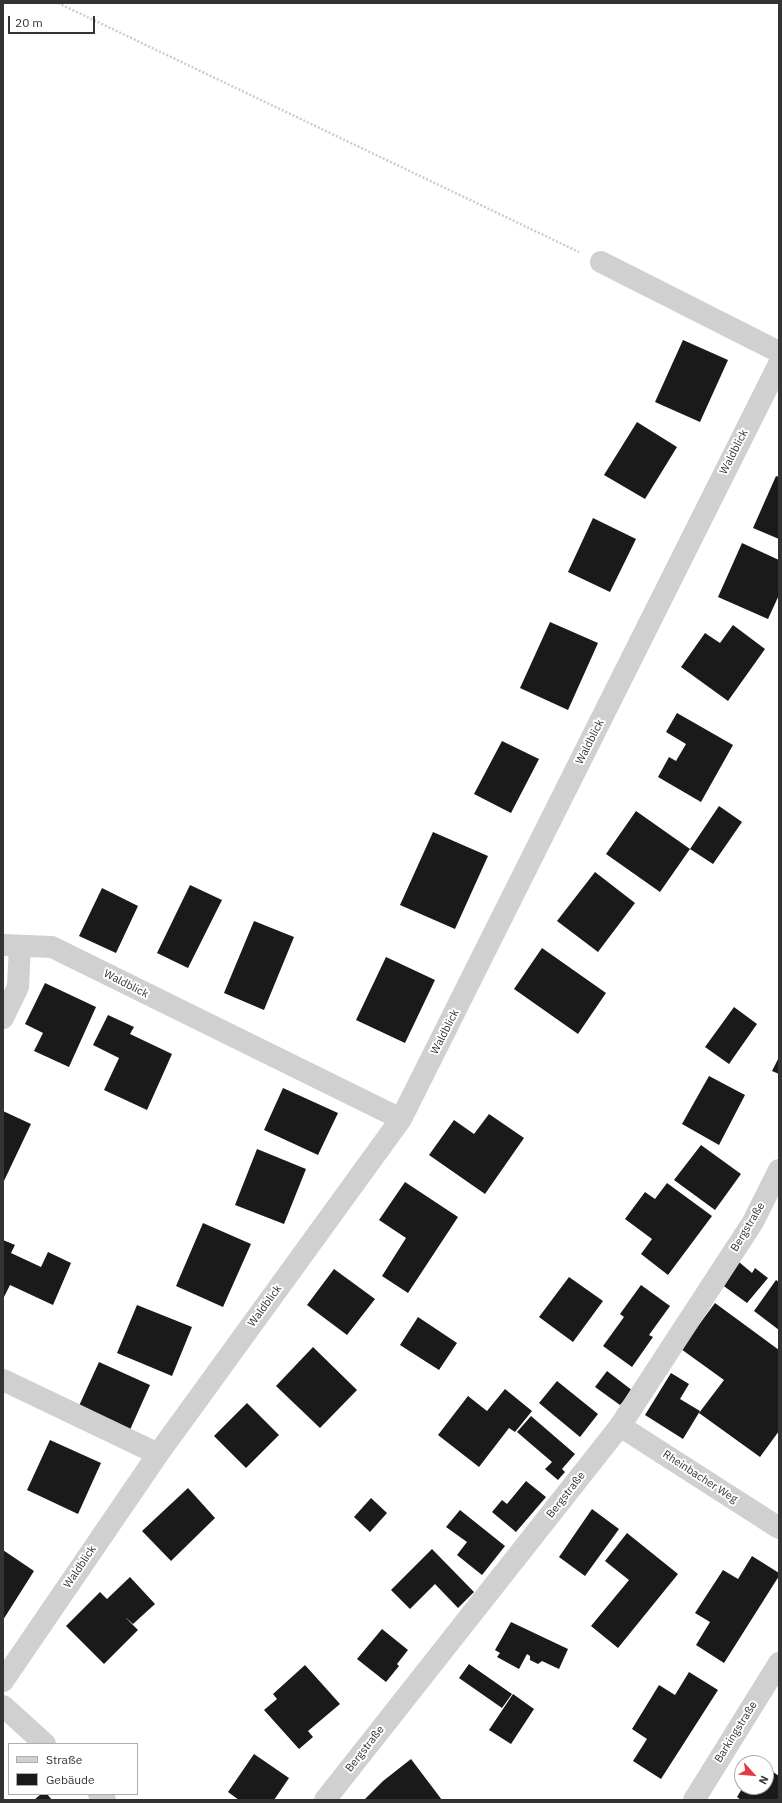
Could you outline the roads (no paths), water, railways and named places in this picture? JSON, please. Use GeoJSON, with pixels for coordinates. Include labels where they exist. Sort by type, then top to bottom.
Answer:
{"type":"FeatureCollection","features":[{"type":"Feature","properties":{"kind":"street"},"geometry":{"type":"LineString","coordinates":[[601,262],[779,352]]}},
{"type":"Feature","properties":{"kind":"street","name":"Waldblick"},"geometry":{"type":"LineString","coordinates":[[3,1681],[158,1454],[401,1119],[779,364]]}},
{"type":"Feature","properties":{"kind":"street","name":"Waldblick"},"geometry":{"type":"LineString","coordinates":[[3,1018],[18,987],[12,945],[52,947],[401,1119]]}},
{"type":"Feature","properties":{"kind":"street","name":"Bergstraße"},"geometry":{"type":"LineString","coordinates":[[325,1800],[620,1426],[753,1222],[779,1170]]}},
{"type":"Feature","properties":{"kind":"street"},"geometry":{"type":"LineString","coordinates":[[3,1380],[158,1454]]}},
{"type":"Feature","properties":{"kind":"street","name":"Rheinbacher Weg"},"geometry":{"type":"LineString","coordinates":[[620,1426],[779,1528]]}},
{"type":"Feature","properties":{"kind":"street","name":"Barkingstraße"},"geometry":{"type":"LineString","coordinates":[[694,1800],[779,1663]]}},
{"type":"Feature","properties":{"kind":"street"},"geometry":{"type":"LineString","coordinates":[[3,1706],[44,1743]]}}]}
